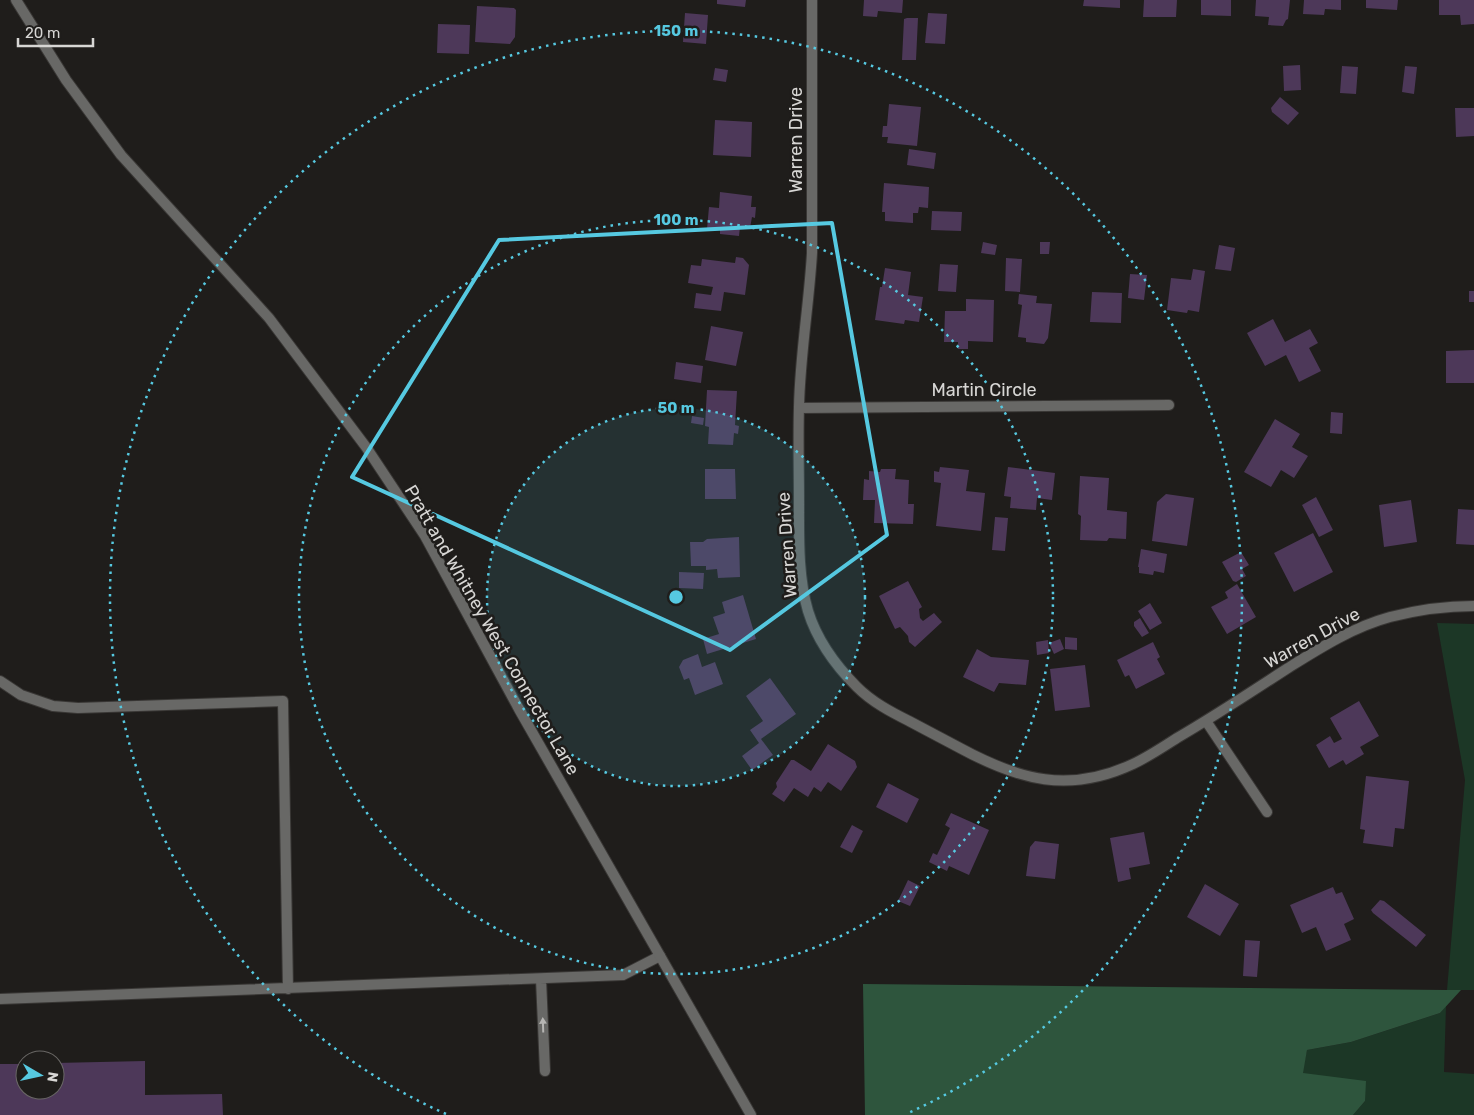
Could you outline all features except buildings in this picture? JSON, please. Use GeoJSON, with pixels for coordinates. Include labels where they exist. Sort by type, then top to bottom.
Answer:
{"type":"FeatureCollection","features":[{"type":"Feature","properties":{"kind":"street","name":"Pratt and Whitney West Connector Lane"},"geometry":{"type":"LineString","coordinates":[[16,0],[66,80],[120,155],[269,318],[366,447],[425,536],[520,711],[751,1115]]}},
{"type":"Feature","properties":{"kind":"street","name":"Warren Drive"},"geometry":{"type":"LineString","coordinates":[[812,0],[812,253],[799,408],[802,578],[808,612],[822,642],[839,668],[860,690],[882,707],[976,757],[1008,771],[1041,780],[1071,782],[1100,776],[1134,764],[1206,721],[1314,652],[1350,632],[1388,618],[1425,610],[1474,606]]}},
{"type":"Feature","properties":{"kind":"street","name":"Martin Circle"},"geometry":{"type":"LineString","coordinates":[[799,408],[1169,406]]}},
{"type":"Feature","properties":{"kind":"street"},"geometry":{"type":"LineString","coordinates":[[0,681],[21,695],[53,706],[78,708],[283,701],[288,988]]}},
{"type":"Feature","properties":{"kind":"street"},"geometry":{"type":"LineString","coordinates":[[1206,721],[1267,812]]}},
{"type":"Feature","properties":{"kind":"street"},"geometry":{"type":"LineString","coordinates":[[0,1000],[623,976],[660,956]]}},
{"type":"Feature","properties":{"kind":"street"},"geometry":{"type":"LineString","coordinates":[[541,979],[545,1071]]}},
{"type":"Feature","properties":{"kind":"highlighted area"},"geometry":{"type":"Polygon","coordinates":[[[832,223],[887,535],[730,650],[352,477],[499,240],[832,223]]]}},
{"type":"Feature","properties":{"kind":"green space"},"geometry":{"type":"Polygon","coordinates":[[[1437,623],[1474,624],[1474,990],[1447,990],[1465,780],[1437,623]]]}},
{"type":"Feature","properties":{"kind":"green space"},"geometry":{"type":"Polygon","coordinates":[[[863,984],[1461,990],[1440,1013],[1351,1042],[1307,1050],[1303,1073],[1366,1081],[1365,1101],[1353,1115],[865,1115],[863,984]]]}},
{"type":"Feature","properties":{"kind":"green space"},"geometry":{"type":"Polygon","coordinates":[[[1446,1006],[1444,1072],[1474,1074],[1474,1115],[1353,1115],[1365,1101],[1302,1073],[1307,1050],[1351,1042],[1440,1013],[1446,1006]]]}}]}
